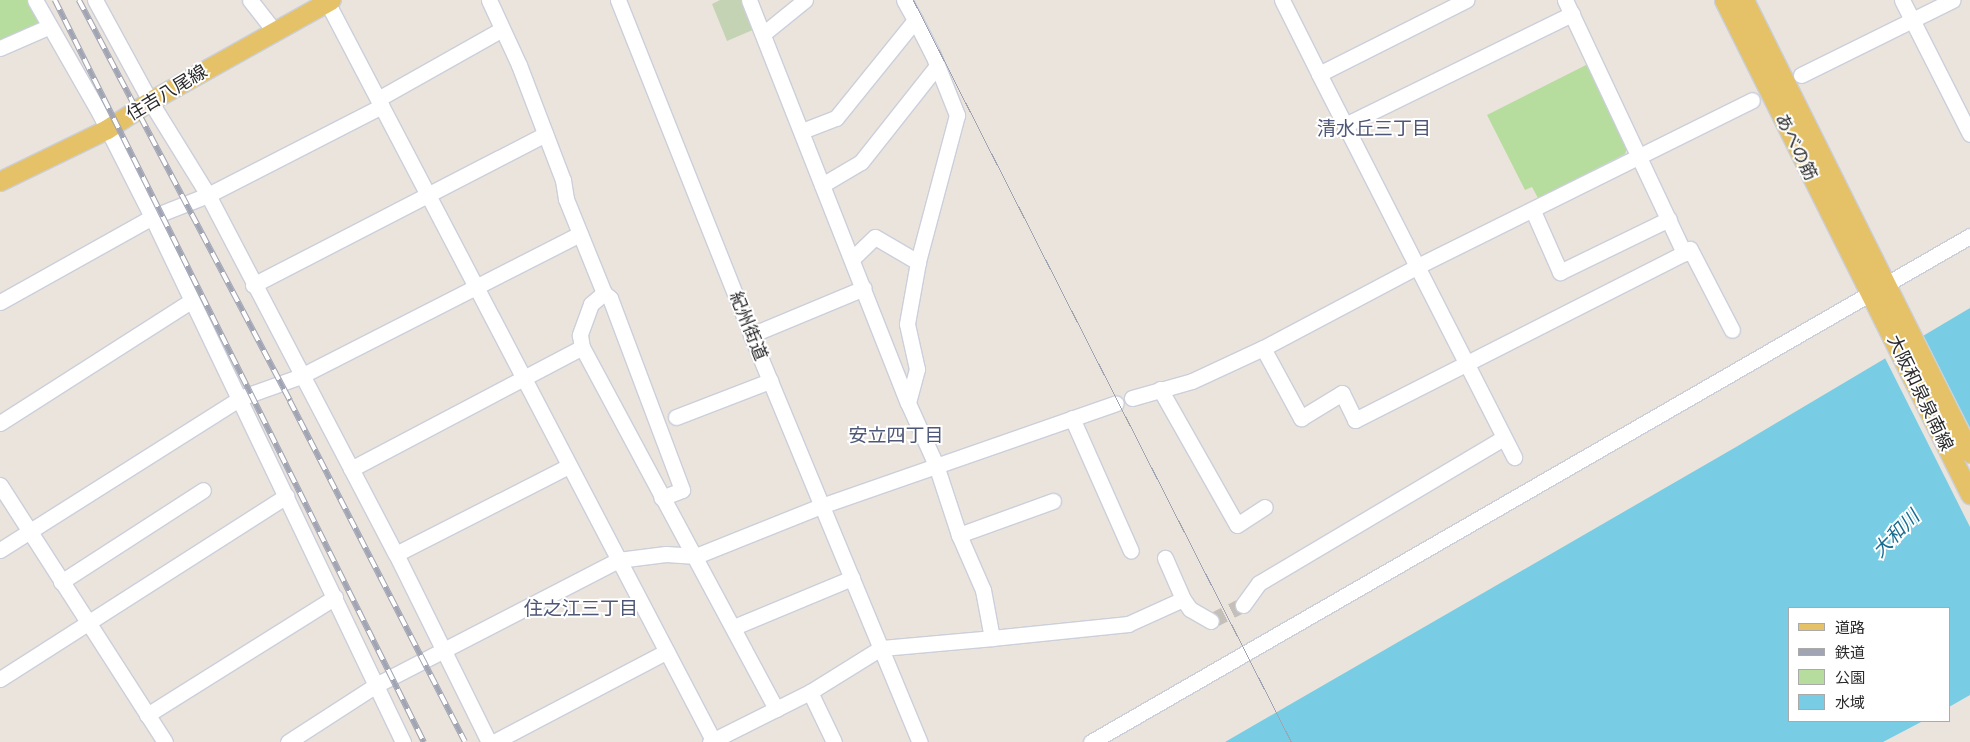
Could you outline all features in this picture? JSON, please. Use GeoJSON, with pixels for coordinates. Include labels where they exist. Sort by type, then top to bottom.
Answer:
{"type":"FeatureCollection","features":[{"type":"Feature","properties":{"kind":"main road","name":"あべの筋"},"geometry":{"type":"LineString","coordinates":[[1724,0],[1870,293]]}},
{"type":"Feature","properties":{"kind":"main road","name":"あべの筋"},"geometry":{"type":"LineString","coordinates":[[1744,0],[1887,284]]}},
{"type":"Feature","properties":{"kind":"main road","name":"住吉八尾線"},"geometry":{"type":"LineString","coordinates":[[0,181],[107,129],[150,101],[328,1]]}},
{"type":"Feature","properties":{"kind":"main road","name":"大阪和泉泉南線"},"geometry":{"type":"LineString","coordinates":[[1887,284],[1970,453]]}},
{"type":"Feature","properties":{"kind":"main road","name":"大阪和泉泉南線"},"geometry":{"type":"LineString","coordinates":[[1870,293],[1970,494]]}},
{"type":"Feature","properties":{"kind":"street"},"geometry":{"type":"LineString","coordinates":[[34,0],[107,129],[152,217],[403,742]]}},
{"type":"Feature","properties":{"kind":"street"},"geometry":{"type":"LineString","coordinates":[[95,0],[150,101],[208,195],[253,285],[396,554],[489,742]]}},
{"type":"Feature","properties":{"kind":"street"},"geometry":{"type":"LineString","coordinates":[[250,0],[274,31]]}},
{"type":"Feature","properties":{"kind":"street"},"geometry":{"type":"LineString","coordinates":[[489,0],[545,134],[580,234],[604,292],[610,298],[682,490],[661,498]]}},
{"type":"Feature","properties":{"kind":"street","name":"紀州街道"},"geometry":{"type":"LineString","coordinates":[[618,0],[751,335],[920,742]]}},
{"type":"Feature","properties":{"kind":"street"},"geometry":{"type":"LineString","coordinates":[[749,0],[853,258],[908,403],[936,465],[959,535],[983,590],[992,638]]}},
{"type":"Feature","properties":{"kind":"street"},"geometry":{"type":"LineString","coordinates":[[763,34],[805,0]]}},
{"type":"Feature","properties":{"kind":"street"},"geometry":{"type":"LineString","coordinates":[[904,0],[915,20],[957,115],[918,262],[907,324],[918,369],[908,403]]}},
{"type":"Feature","properties":{"kind":"street"},"geometry":{"type":"LineString","coordinates":[[1282,0],[1514,457]]}},
{"type":"Feature","properties":{"kind":"street"},"geometry":{"type":"LineString","coordinates":[[1319,74],[1466,0]]}},
{"type":"Feature","properties":{"kind":"street"},"geometry":{"type":"LineString","coordinates":[[1902,0],[1970,134]]}},
{"type":"Feature","properties":{"kind":"street"},"geometry":{"type":"LineString","coordinates":[[1802,75],[1953,0]]}},
{"type":"Feature","properties":{"kind":"street"},"geometry":{"type":"LineString","coordinates":[[328,1],[475,287],[667,651],[712,741],[883,654],[992,638],[1128,624],[1183,599]]}},
{"type":"Feature","properties":{"kind":"street"},"geometry":{"type":"LineString","coordinates":[[1345,125],[1569,7],[1641,156],[1684,253]]}},
{"type":"Feature","properties":{"kind":"street"},"geometry":{"type":"LineString","coordinates":[[802,131],[836,118],[915,20]]}},
{"type":"Feature","properties":{"kind":"street"},"geometry":{"type":"LineString","coordinates":[[0,48],[48,27]]}},
{"type":"Feature","properties":{"kind":"street"},"geometry":{"type":"LineString","coordinates":[[0,302],[152,217],[208,195],[380,102],[502,29]]}},
{"type":"Feature","properties":{"kind":"street"},"geometry":{"type":"LineString","coordinates":[[822,184],[860,162],[936,67]]}},
{"type":"Feature","properties":{"kind":"street"},"geometry":{"type":"LineString","coordinates":[[1132,398],[1192,381],[1263,348],[1416,267],[1533,211],[1752,100]]}},
{"type":"Feature","properties":{"kind":"street"},"geometry":{"type":"LineString","coordinates":[[253,285],[545,134]]}},
{"type":"Feature","properties":{"kind":"street"},"geometry":{"type":"LineString","coordinates":[[1533,211],[1560,272],[1669,219]]}},
{"type":"Feature","properties":{"kind":"street"},"geometry":{"type":"LineString","coordinates":[[0,550],[240,398],[301,376],[580,234]]}},
{"type":"Feature","properties":{"kind":"street"},"geometry":{"type":"LineString","coordinates":[[1091,742],[1970,236]]}},
{"type":"Feature","properties":{"kind":"street"},"geometry":{"type":"LineString","coordinates":[[853,258],[875,237],[918,262]]}},
{"type":"Feature","properties":{"kind":"street"},"geometry":{"type":"LineString","coordinates":[[1263,348],[1301,418],[1342,393],[1355,420],[1690,249],[1732,330]]}},
{"type":"Feature","properties":{"kind":"street"},"geometry":{"type":"LineString","coordinates":[[751,335],[864,288]]}},
{"type":"Feature","properties":{"kind":"street"},"geometry":{"type":"LineString","coordinates":[[604,292],[591,304],[580,335],[582,347],[661,498],[696,556],[776,709]]}},
{"type":"Feature","properties":{"kind":"street"},"geometry":{"type":"LineString","coordinates":[[0,423],[191,301]]}},
{"type":"Feature","properties":{"kind":"street"},"geometry":{"type":"LineString","coordinates":[[351,469],[582,347]]}},
{"type":"Feature","properties":{"kind":"street"},"geometry":{"type":"LineString","coordinates":[[676,417],[770,381]]}},
{"type":"Feature","properties":{"kind":"street"},"geometry":{"type":"LineString","coordinates":[[1160,389],[1237,525],[1265,507]]}},
{"type":"Feature","properties":{"kind":"street"},"geometry":{"type":"LineString","coordinates":[[288,742],[376,685],[618,560],[666,554],[696,556],[821,506],[1116,404]]}},
{"type":"Feature","properties":{"kind":"street"},"geometry":{"type":"LineString","coordinates":[[1072,418],[1131,551]]}},
{"type":"Feature","properties":{"kind":"street"},"geometry":{"type":"LineString","coordinates":[[1242,605],[1259,583],[1503,438]]}},
{"type":"Feature","properties":{"kind":"street"},"geometry":{"type":"LineString","coordinates":[[396,554],[569,466]]}},
{"type":"Feature","properties":{"kind":"street"},"geometry":{"type":"LineString","coordinates":[[0,485],[165,742]]}},
{"type":"Feature","properties":{"kind":"street"},"geometry":{"type":"LineString","coordinates":[[61,582],[203,490]]}},
{"type":"Feature","properties":{"kind":"street"},"geometry":{"type":"LineString","coordinates":[[0,679],[286,496]]}},
{"type":"Feature","properties":{"kind":"street"},"geometry":{"type":"LineString","coordinates":[[959,535],[1053,501]]}},
{"type":"Feature","properties":{"kind":"street"},"geometry":{"type":"LineString","coordinates":[[1165,558],[1183,599],[1190,609],[1211,622]]}},
{"type":"Feature","properties":{"kind":"street"},"geometry":{"type":"LineString","coordinates":[[734,628],[852,578]]}},
{"type":"Feature","properties":{"kind":"street"},"geometry":{"type":"LineString","coordinates":[[147,715],[335,597]]}},
{"type":"Feature","properties":{"kind":"street"},"geometry":{"type":"LineString","coordinates":[[494,742],[667,651]]}},
{"type":"Feature","properties":{"kind":"street"},"geometry":{"type":"LineString","coordinates":[[810,692],[834,742]]}},
{"type":"Feature","properties":{"kind":"green space"},"geometry":{"type":"Polygon","coordinates":[[[0,0],[29,0],[42,26],[0,42],[0,0]]]}},
{"type":"Feature","properties":{"kind":"green space"},"geometry":{"type":"Polygon","coordinates":[[[720,0],[744,0],[755,29],[727,41],[712,4],[720,0]]]}},
{"type":"Feature","properties":{"kind":"green space"},"geometry":{"type":"Polygon","coordinates":[[[1590,63],[1630,141],[1625,154],[1538,198],[1532,187],[1525,190],[1487,115],[1590,63]]]}},
{"type":"Feature","properties":{"kind":"water","name":"大和川"},"geometry":{"type":"Polygon","coordinates":[[[1970,308],[1970,695],[1950,706],[1950,607],[1788,607],[1788,722],[1921,722],[1883,742],[1225,742],[1736,447],[1970,308]]]}},
{"type":"Feature","properties":{"kind":"pier"},"geometry":{"type":"Polygon","coordinates":[[[1922,333],[1970,428],[1970,527],[1884,356],[1922,333]]]}},
{"type":"Feature","properties":{"kind":"tunnel"},"geometry":{"type":"LineString","coordinates":[[1211,621],[1243,605]]}},
{"type":"Feature","properties":{"kind":"tram line"},"geometry":{"type":"LineString","coordinates":[[913,0],[1291,742]]}},
{"type":"Feature","properties":{"kind":"railway"},"geometry":{"type":"LineString","coordinates":[[55,0],[424,742]]}},
{"type":"Feature","properties":{"kind":"railway"},"geometry":{"type":"LineString","coordinates":[[79,0],[290,401],[465,742]]}},
{"type":"Feature","properties":{"kind":"district","name":"清水丘三丁目"},"geometry":{"type":"Point","coordinates":[1374,129]}},
{"type":"Feature","properties":{"kind":"district","name":"安立四丁目"},"geometry":{"type":"Point","coordinates":[896,436]}},
{"type":"Feature","properties":{"kind":"district","name":"住之江三丁目"},"geometry":{"type":"Point","coordinates":[581,609]}}]}
